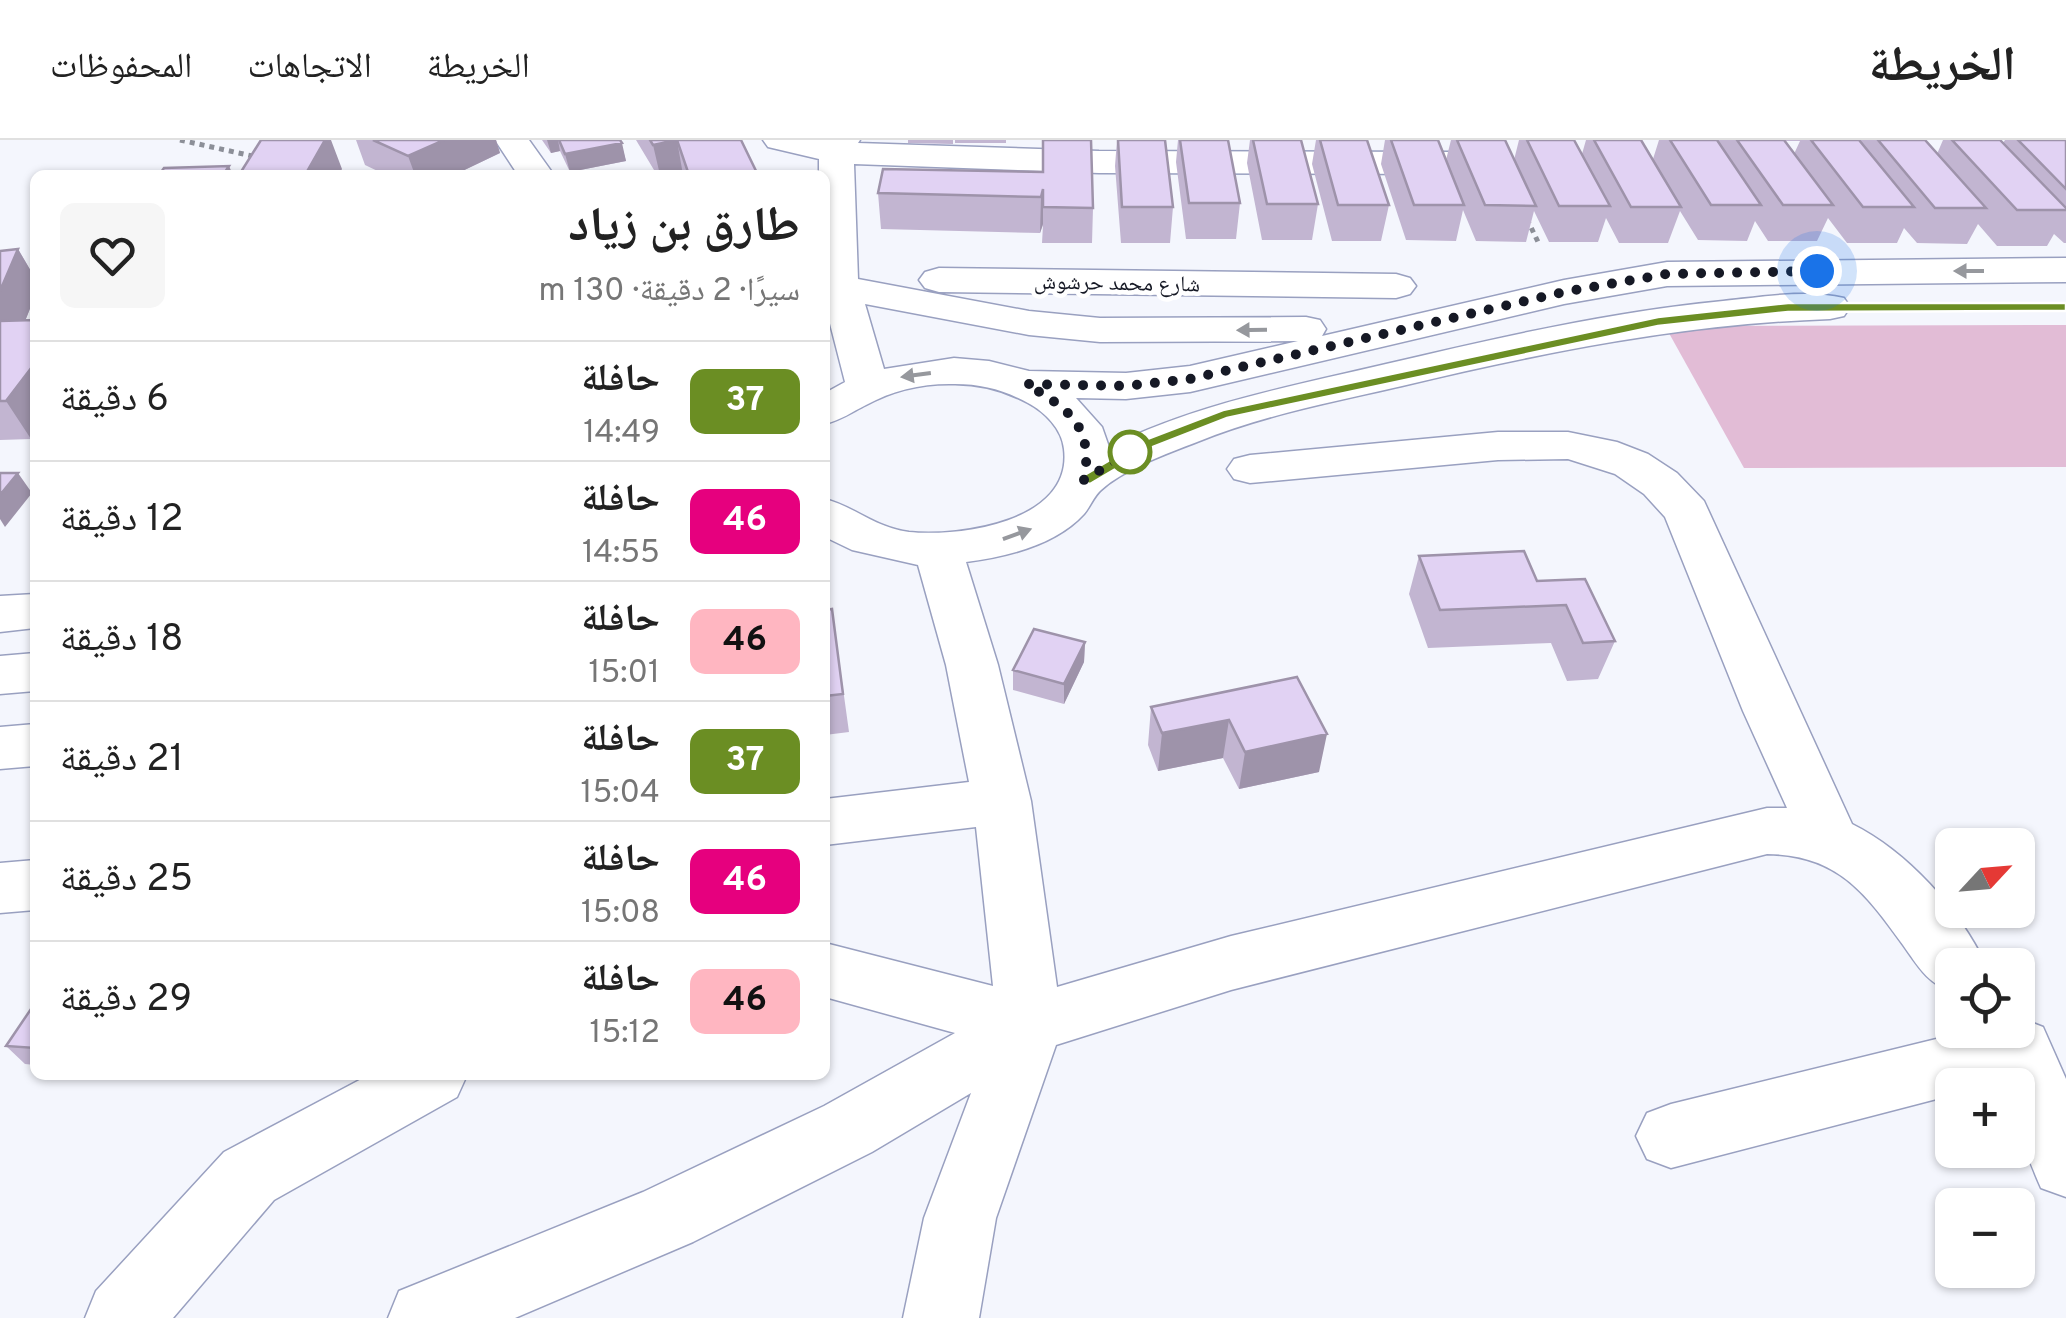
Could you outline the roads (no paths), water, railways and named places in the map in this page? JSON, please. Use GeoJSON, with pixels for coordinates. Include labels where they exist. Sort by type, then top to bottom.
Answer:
{"type":"FeatureCollection","features":[{"type":"Feature","properties":{"kind":"street"},"geometry":{"type":"LineString","coordinates":[[512,140],[533,170]]}},
{"type":"Feature","properties":{"kind":"street"},"geometry":{"type":"LineString","coordinates":[[780,140],[1099,162],[1501,163]]}},
{"type":"Feature","properties":{"kind":"street"},"geometry":{"type":"LineString","coordinates":[[839,146],[839,282],[867,386]]}},
{"type":"Feature","properties":{"kind":"street"},"geometry":{"type":"LineString","coordinates":[[830,409],[867,386],[905,375],[947,371],[988,374],[1026,384],[1126,386],[1190,379],[1564,292],[1667,274],[2066,270]]}},
{"type":"Feature","properties":{"kind":"street"},"geometry":{"type":"LineString","coordinates":[[839,282],[1029,323],[1100,330],[1419,327]]}},
{"type":"Feature","properties":{"kind":"street","name":"شارع محمد حرشوش"},"geometry":{"type":"LineString","coordinates":[[839,282],[1396,286]]}},
{"type":"Feature","properties":{"kind":"street"},"geometry":{"type":"LineString","coordinates":[[1084,480],[1141,447],[1223,414],[1658,322],[1796,308],[2066,307]]}},
{"type":"Feature","properties":{"kind":"street"},"geometry":{"type":"LineString","coordinates":[[837,531],[898,546],[938,550],[987,545],[1031,530],[1065,508],[1084,480],[1089,452],[1079,425],[1057,402],[1026,384]]}},
{"type":"Feature","properties":{"kind":"street"},"geometry":{"type":"LineString","coordinates":[[1250,469],[1535,443],[1599,450],[1637,465],[1669,487],[1688,512],[1770,711],[1830,836]]}},
{"type":"Feature","properties":{"kind":"street"},"geometry":{"type":"LineString","coordinates":[[938,550],[972,665],[1002,801],[1030,1024],[960,1218],[942,1318]]}},
{"type":"Feature","properties":{"kind":"street"},"geometry":{"type":"LineString","coordinates":[[0,614],[30,611]]}},
{"type":"Feature","properties":{"kind":"street"},"geometry":{"type":"LineString","coordinates":[[0,675],[30,672]]}},
{"type":"Feature","properties":{"kind":"street"},"geometry":{"type":"LineString","coordinates":[[0,748],[30,746]]}},
{"type":"Feature","properties":{"kind":"street"},"geometry":{"type":"LineString","coordinates":[[830,821],[1002,801]]}},
{"type":"Feature","properties":{"kind":"street"},"geometry":{"type":"LineString","coordinates":[[426,1318],[668,1217],[848,1129],[1030,1024],[1231,964],[1767,832],[1796,828],[1830,836],[1860,855],[1889,882],[1941,948]]}},
{"type":"Feature","properties":{"kind":"street"},"geometry":{"type":"LineString","coordinates":[[0,888],[30,885]]}},
{"type":"Feature","properties":{"kind":"street"},"geometry":{"type":"LineString","coordinates":[[830,971],[1030,1024]]}},
{"type":"Feature","properties":{"kind":"street"},"geometry":{"type":"LineString","coordinates":[[1671,1136],[2007,1048]]}},
{"type":"Feature","properties":{"kind":"street"},"geometry":{"type":"LineString","coordinates":[[2032,1048],[2066,1164]]}},
{"type":"Feature","properties":{"kind":"street"},"geometry":{"type":"LineString","coordinates":[[124,1318],[249,1176],[424,1080]]}}]}
